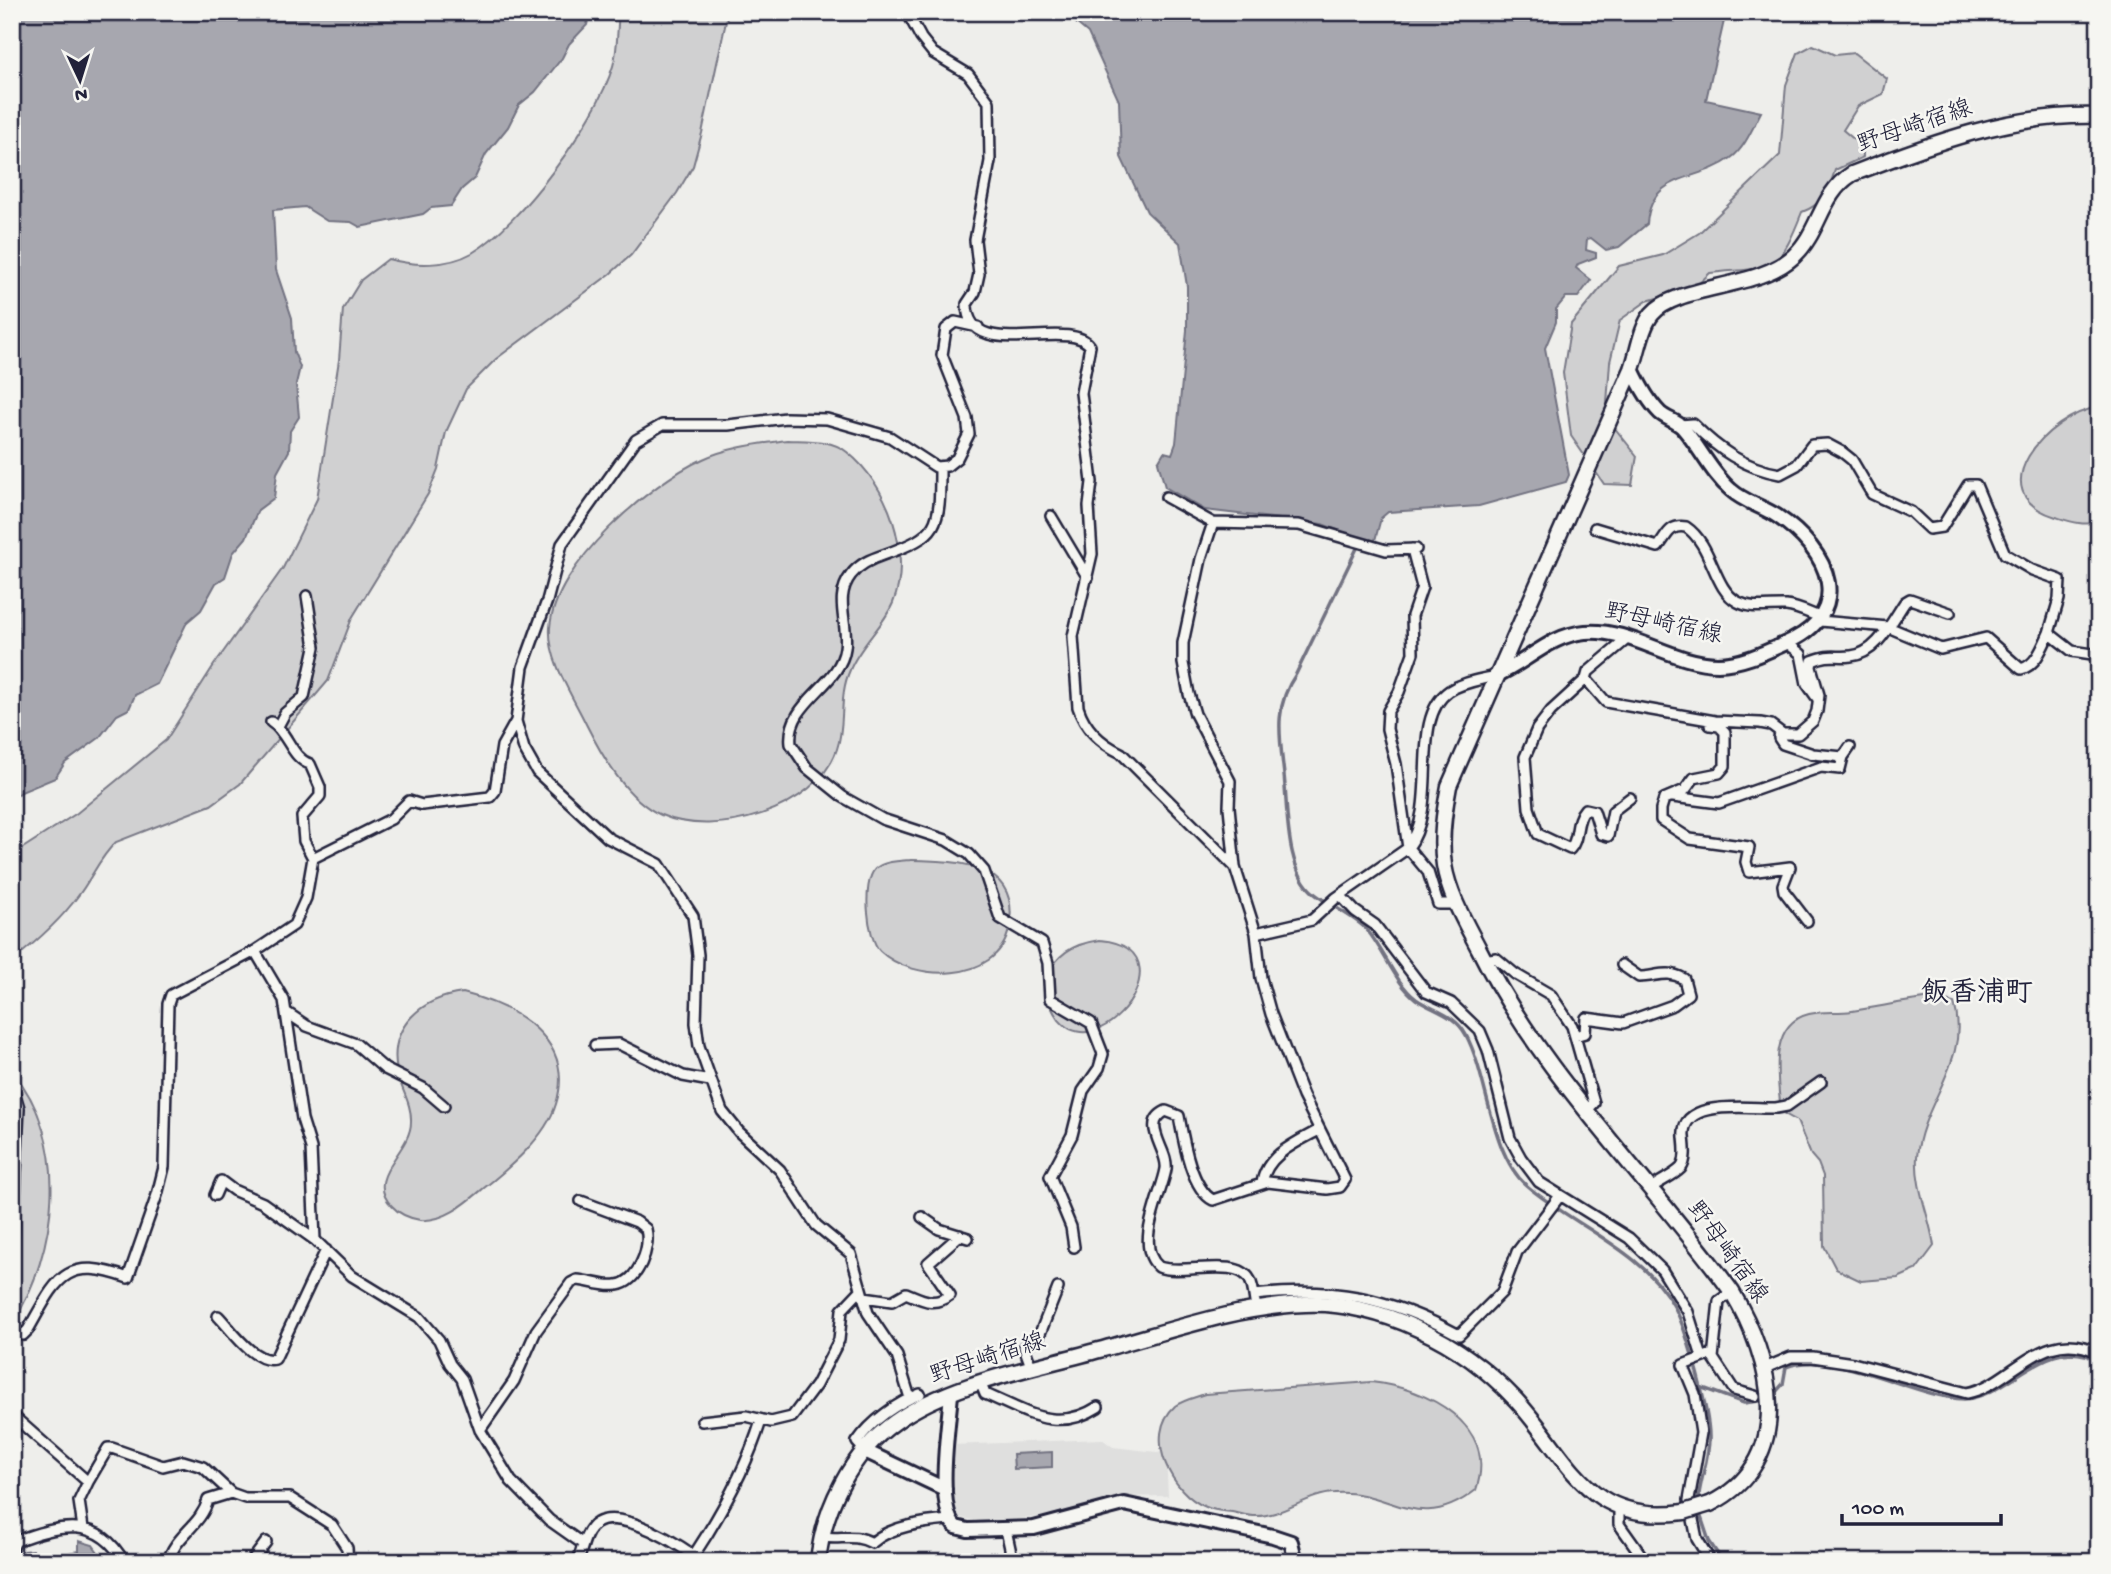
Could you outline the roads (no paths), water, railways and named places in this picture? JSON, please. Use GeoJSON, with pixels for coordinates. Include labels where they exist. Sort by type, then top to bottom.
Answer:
{"type":"FeatureCollection","features":[{"type":"Feature","properties":{"kind":"main road","name":"野母崎宿線"},"geometry":{"type":"LineString","coordinates":[[818,1562],[829,1511],[842,1483],[866,1451],[895,1422],[920,1406],[981,1384],[1255,1301],[1348,1308],[1384,1316],[1450,1345],[1476,1363],[1509,1392],[1588,1489],[1619,1507],[1650,1514],[1685,1512],[1710,1504],[1726,1495],[1746,1476],[1762,1446],[1768,1426],[1765,1368],[1750,1322],[1732,1292],[1585,1112],[1538,1049],[1498,988],[1456,904],[1442,851],[1448,786],[1614,404],[1632,369],[1650,316],[1658,307],[1764,275],[1784,264],[1803,246],[1837,184],[1852,174],[1981,128],[2070,115],[2099,116]]}},
{"type":"Feature","properties":{"kind":"street"},"geometry":{"type":"LineString","coordinates":[[907,12],[921,38],[933,53],[968,74],[989,102],[990,161],[975,240],[979,274],[975,292],[967,304],[970,317],[978,327]]}},
{"type":"Feature","properties":{"kind":"street"},"geometry":{"type":"LineString","coordinates":[[313,858],[391,819],[409,801],[422,805],[491,797],[495,791],[502,746],[516,721],[523,667],[547,601],[562,544],[614,470],[646,432],[662,425],[737,424],[786,418],[827,419],[890,436],[940,468],[947,467],[957,458],[969,434],[967,418],[943,360],[944,336],[953,322],[1012,338],[1072,336],[1083,338],[1090,346],[1081,393],[1092,482],[1089,506],[1093,554],[1073,636],[1078,707],[1084,725],[1102,742],[1121,753],[1235,867]]}},
{"type":"Feature","properties":{"kind":"street"},"geometry":{"type":"LineString","coordinates":[[1632,369],[1652,404],[1662,415],[1680,425],[1729,489],[1776,515],[1803,537],[1827,580],[1828,599],[1821,619]]}},
{"type":"Feature","properties":{"kind":"street"},"geometry":{"type":"LineString","coordinates":[[1595,528],[1658,547],[1668,531],[1675,527],[1686,527],[1702,542],[1726,590],[1737,602],[1763,608],[1788,606],[1821,619],[1888,627],[1941,649],[1986,638],[2021,669],[2028,668],[2038,655],[2049,633],[2059,599],[2060,580],[2032,570],[2006,554],[1976,485],[1968,485],[1962,492],[1942,527],[1929,528],[1911,512],[1872,494],[1852,460],[1827,444],[1812,445],[1797,465],[1780,474],[1737,459],[1715,446],[1693,424],[1680,425]]}},
{"type":"Feature","properties":{"kind":"street"},"geometry":{"type":"LineString","coordinates":[[940,468],[939,512],[932,529],[920,541],[871,559],[849,578],[842,598],[844,652],[836,670],[795,719],[791,744],[807,768],[827,787],[882,819],[946,840],[976,861],[984,871],[1000,918],[1042,943],[1048,962],[1050,999],[1091,1023],[1102,1047],[1102,1060],[1083,1091],[1072,1135],[1050,1176],[1071,1227],[1074,1247]]}},
{"type":"Feature","properties":{"kind":"street"},"geometry":{"type":"LineString","coordinates":[[1166,497],[1213,523],[1299,525],[1386,550],[1414,549],[1422,587],[1412,616],[1413,653],[1399,692],[1388,711],[1387,729],[1396,764],[1408,848],[1428,872],[1438,904],[1456,904]]}},
{"type":"Feature","properties":{"kind":"street"},"geometry":{"type":"LineString","coordinates":[[1051,516],[1088,578]]}},
{"type":"Feature","properties":{"kind":"street"},"geometry":{"type":"LineString","coordinates":[[1213,523],[1186,622],[1183,663],[1195,715],[1230,781],[1228,807],[1235,867],[1256,933],[1261,978],[1271,1013],[1319,1130],[1345,1175],[1340,1188],[1262,1183],[1219,1200],[1207,1197],[1186,1152],[1180,1116],[1166,1111],[1156,1118],[1155,1130],[1166,1166],[1150,1224],[1155,1264],[1169,1270],[1235,1269],[1250,1279],[1255,1301],[1326,1291],[1377,1299],[1408,1309],[1459,1335],[1502,1292],[1517,1252],[1559,1197]]}},
{"type":"Feature","properties":{"kind":"street"},"geometry":{"type":"LineString","coordinates":[[12,1329],[23,1335],[50,1291],[74,1269],[94,1266],[128,1278],[157,1195],[163,1167],[171,995],[255,951],[293,925],[306,898],[313,858],[304,841],[302,817],[320,796],[320,787],[310,764],[301,760],[274,724],[304,697],[315,647],[307,596]]}},
{"type":"Feature","properties":{"kind":"street"},"geometry":{"type":"LineString","coordinates":[[1586,679],[1606,702],[1672,715],[1760,723],[1771,725],[1780,732],[1798,734],[1808,727],[1817,711],[1819,695],[1811,667],[1812,661],[1833,654],[1858,655],[1875,643],[1910,599],[1950,613]]}},
{"type":"Feature","properties":{"kind":"street","name":"野母崎宿線"},"geometry":{"type":"LineString","coordinates":[[1408,848],[1422,816],[1428,734],[1437,704],[1457,687],[1495,676],[1543,647],[1574,634],[1596,632],[1717,664],[1739,660],[1787,643],[1821,619]]}},
{"type":"Feature","properties":{"kind":"street"},"geometry":{"type":"LineString","coordinates":[[2049,633],[2072,651],[2099,655]]}},
{"type":"Feature","properties":{"kind":"street"},"geometry":{"type":"LineString","coordinates":[[1627,639],[1592,666],[1586,679],[1551,711],[1528,746],[1525,757],[1531,815],[1542,837],[1570,849],[1575,844],[1577,820],[1585,809],[1594,811],[1601,834],[1608,836],[1613,811],[1630,798]]}},
{"type":"Feature","properties":{"kind":"street"},"geometry":{"type":"LineString","coordinates":[[1787,643],[1801,654],[1807,684],[1817,698]]}},
{"type":"Feature","properties":{"kind":"street"},"geometry":{"type":"LineString","coordinates":[[1672,715],[1679,720],[1722,728],[1727,749],[1723,770],[1694,778],[1689,787],[1662,803],[1661,815],[1664,824],[1690,839],[1749,847],[1746,866],[1749,872],[1790,867],[1783,885],[1784,891],[1807,921]]}},
{"type":"Feature","properties":{"kind":"street"},"geometry":{"type":"LineString","coordinates":[[516,721],[524,749],[537,772],[608,838],[659,864],[693,916],[698,954],[696,1023],[710,1081],[722,1111],[739,1132],[780,1170],[816,1225],[851,1254],[868,1313],[897,1356],[910,1398]]}},
{"type":"Feature","properties":{"kind":"street"},"geometry":{"type":"LineString","coordinates":[[1780,732],[1779,738],[1783,744],[1813,754],[1843,757]]}},
{"type":"Feature","properties":{"kind":"street"},"geometry":{"type":"LineString","coordinates":[[1672,797],[1718,803],[1821,767],[1840,769],[1843,757],[1850,747]]}},
{"type":"Feature","properties":{"kind":"street"},"geometry":{"type":"LineString","coordinates":[[1256,933],[1312,920],[1338,897],[1408,848]]}},
{"type":"Feature","properties":{"kind":"street"},"geometry":{"type":"LineString","coordinates":[[1338,897],[1375,925],[1426,992],[1451,1003],[1480,1031],[1488,1051],[1510,1138],[1534,1176],[1559,1197],[1629,1238],[1662,1270],[1688,1312],[1700,1357]]}},
{"type":"Feature","properties":{"kind":"street"},"geometry":{"type":"LineString","coordinates":[[255,951],[284,1000],[302,1119],[311,1148],[315,1240]]}},
{"type":"Feature","properties":{"kind":"street"},"geometry":{"type":"LineString","coordinates":[[1484,960],[1496,958],[1515,974],[1551,995],[1575,1036],[1594,1103],[1585,1112]]}},
{"type":"Feature","properties":{"kind":"street"},"geometry":{"type":"LineString","coordinates":[[1575,1036],[1585,1033],[1586,1018],[1623,1023],[1673,1005],[1688,994],[1684,979],[1675,974],[1665,972],[1639,977],[1622,965]]}},
{"type":"Feature","properties":{"kind":"street"},"geometry":{"type":"LineString","coordinates":[[286,1012],[307,1026],[356,1044],[384,1069],[423,1087],[444,1106]]}},
{"type":"Feature","properties":{"kind":"street"},"geometry":{"type":"LineString","coordinates":[[595,1045],[619,1044],[683,1076],[710,1081]]}},
{"type":"Feature","properties":{"kind":"street"},"geometry":{"type":"LineString","coordinates":[[1650,1189],[1681,1168],[1684,1155],[1683,1131],[1693,1117],[1705,1109],[1787,1106],[1821,1082]]}},
{"type":"Feature","properties":{"kind":"street"},"geometry":{"type":"LineString","coordinates":[[12,1085],[19,1108],[12,1259]]}},
{"type":"Feature","properties":{"kind":"street"},"geometry":{"type":"LineString","coordinates":[[1262,1183],[1264,1175],[1280,1153],[1319,1130]]}},
{"type":"Feature","properties":{"kind":"street"},"geometry":{"type":"LineString","coordinates":[[215,1195],[221,1181],[233,1191],[263,1203],[315,1240],[352,1276],[419,1317],[439,1339],[450,1364],[462,1378],[480,1430],[511,1481],[549,1520],[583,1544]]}},
{"type":"Feature","properties":{"kind":"street"},"geometry":{"type":"LineString","coordinates":[[480,1430],[514,1381],[536,1331],[571,1283],[577,1280],[620,1285],[627,1281],[644,1257],[648,1244],[646,1229],[637,1222],[582,1202]]}},
{"type":"Feature","properties":{"kind":"street"},"geometry":{"type":"LineString","coordinates":[[861,1294],[892,1301],[906,1293],[932,1303],[944,1300],[950,1295],[928,1263],[964,1237],[939,1229],[922,1217]]}},
{"type":"Feature","properties":{"kind":"street"},"geometry":{"type":"LineString","coordinates":[[218,1316],[259,1356],[268,1360],[275,1359],[326,1250]]}},
{"type":"Feature","properties":{"kind":"street"},"geometry":{"type":"LineString","coordinates":[[1032,1369],[1024,1347],[1039,1336],[1058,1289]]}},
{"type":"Feature","properties":{"kind":"street"},"geometry":{"type":"LineString","coordinates":[[1732,1292],[1719,1301],[1712,1354],[1721,1374],[1734,1390],[1765,1397]]}},
{"type":"Feature","properties":{"kind":"street"},"geometry":{"type":"LineString","coordinates":[[702,1421],[746,1416],[761,1421],[786,1420],[801,1406],[839,1340],[842,1310],[861,1294]]}},
{"type":"Feature","properties":{"kind":"street"},"geometry":{"type":"LineString","coordinates":[[1765,1368],[1791,1357],[1813,1357],[1853,1363],[1967,1393],[2043,1351],[2071,1346],[2099,1353]]}},
{"type":"Feature","properties":{"kind":"street"},"geometry":{"type":"LineString","coordinates":[[1711,1562],[1698,1539],[1689,1500],[1701,1433],[1695,1394],[1682,1365],[1712,1354]]}},
{"type":"Feature","properties":{"kind":"street"},"geometry":{"type":"LineString","coordinates":[[981,1384],[985,1394],[1044,1419],[1073,1420],[1098,1407]]}},
{"type":"Feature","properties":{"kind":"street"},"geometry":{"type":"LineString","coordinates":[[920,1394],[910,1398],[864,1432],[857,1441],[866,1451],[945,1489]]}},
{"type":"Feature","properties":{"kind":"street"},"geometry":{"type":"LineString","coordinates":[[951,1394],[945,1489],[949,1520],[961,1530],[1006,1530],[1054,1524],[1124,1504],[1291,1542],[1294,1554],[1291,1562]]}},
{"type":"Feature","properties":{"kind":"street"},"geometry":{"type":"LineString","coordinates":[[12,1415],[88,1482]]}},
{"type":"Feature","properties":{"kind":"street"},"geometry":{"type":"LineString","coordinates":[[578,1562],[583,1544],[593,1526],[610,1520],[660,1535],[697,1558],[752,1448],[761,1421]]}},
{"type":"Feature","properties":{"kind":"street"},"geometry":{"type":"LineString","coordinates":[[83,1528],[79,1501],[108,1448],[112,1448],[163,1466],[183,1461],[203,1467],[231,1493],[245,1498],[290,1498],[332,1525],[347,1548],[348,1562]]}},
{"type":"Feature","properties":{"kind":"street"},"geometry":{"type":"LineString","coordinates":[[168,1562],[172,1547],[199,1520],[208,1500],[231,1493]]}},
{"type":"Feature","properties":{"kind":"street"},"geometry":{"type":"LineString","coordinates":[[1619,1507],[1619,1524],[1646,1562]]}},
{"type":"Feature","properties":{"kind":"street"},"geometry":{"type":"LineString","coordinates":[[823,1537],[856,1536],[872,1543],[879,1536],[902,1528],[949,1520]]}},
{"type":"Feature","properties":{"kind":"street"},"geometry":{"type":"LineString","coordinates":[[14,1542],[36,1533],[83,1528],[103,1535],[124,1562]]}},
{"type":"Feature","properties":{"kind":"street"},"geometry":{"type":"LineString","coordinates":[[1006,1530],[1013,1562]]}},
{"type":"Feature","properties":{"kind":"street"},"geometry":{"type":"LineString","coordinates":[[251,1562],[266,1542]]}},
{"type":"Feature","properties":{"kind":"waterway"},"geometry":{"type":"LineString","coordinates":[[1360,542],[1289,686],[1281,711],[1280,735],[1288,822],[1298,871],[1315,894],[1367,930],[1396,975],[1416,999],[1450,1018],[1461,1028],[1480,1071],[1505,1154],[1526,1185],[1627,1254],[1662,1288],[1675,1308],[1696,1371],[1708,1424],[1708,1452],[1698,1503]]}},
{"type":"Feature","properties":{"kind":"waterway"},"geometry":{"type":"LineString","coordinates":[[1772,1396],[1783,1384],[1786,1367],[1806,1363],[1850,1368],[1944,1396],[1964,1399],[1982,1395],[2045,1359],[2062,1354],[2079,1354],[2099,1360]]}},
{"type":"Feature","properties":{"kind":"waterway"},"geometry":{"type":"LineString","coordinates":[[1700,1387],[1744,1403],[1766,1400]]}},
{"type":"Feature","properties":{"kind":"waterway"},"geometry":{"type":"LineString","coordinates":[[1699,1511],[1709,1541],[1723,1562]]}},
{"type":"Feature","properties":{"kind":"district","name":"飯香浦町"},"geometry":{"type":"Point","coordinates":[1977,994]}}]}
